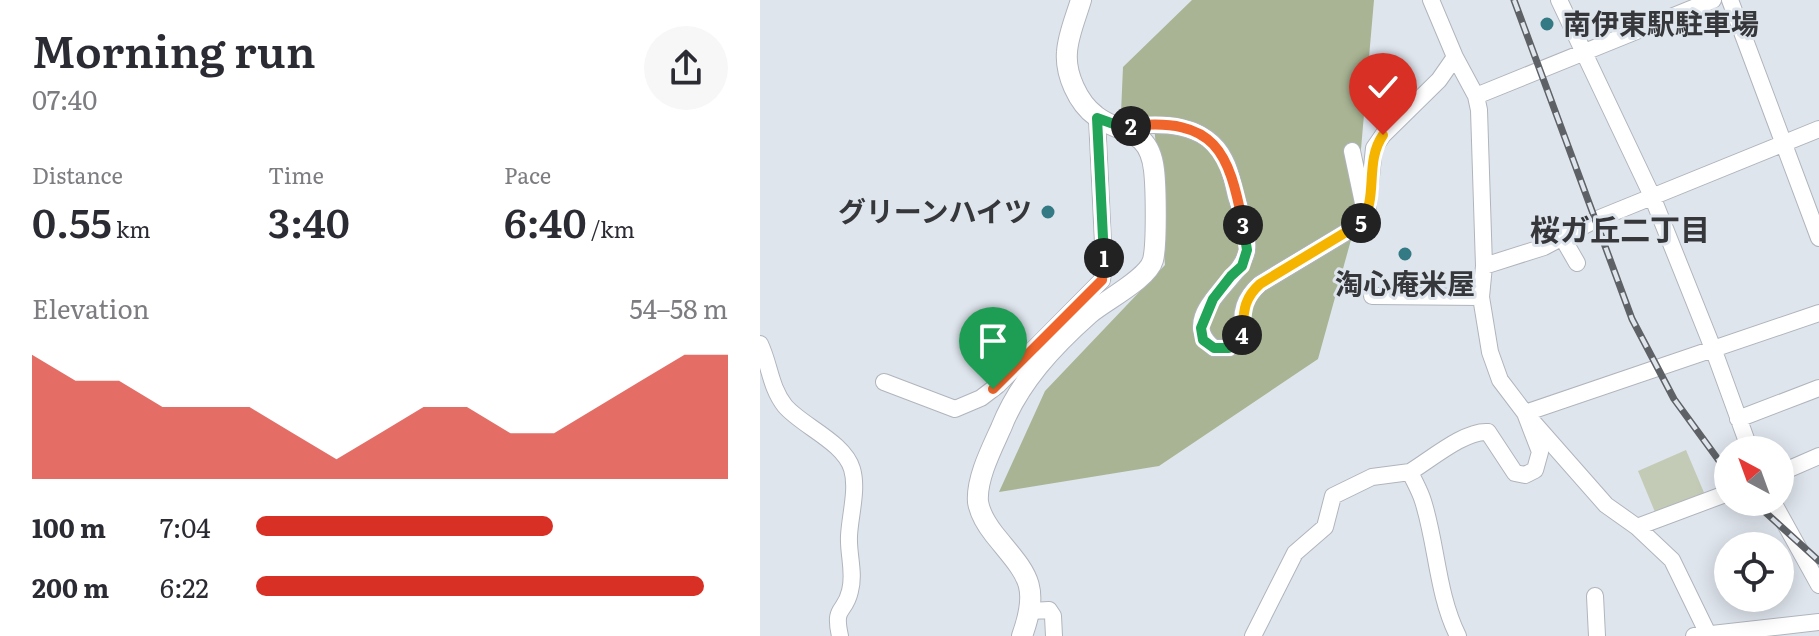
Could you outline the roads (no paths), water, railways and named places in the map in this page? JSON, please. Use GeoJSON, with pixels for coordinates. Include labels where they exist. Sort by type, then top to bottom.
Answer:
{"type":"FeatureCollection","features":[{"type":"Feature","properties":{"kind":"main road"},"geometry":{"type":"LineString","coordinates":[[1022,636],[1031,611],[1030,586],[1026,575],[985,521],[979,507],[979,490],[1005,418],[1025,380],[1086,317],[1142,275],[1153,260],[1156,180],[1149,149],[1122,127],[1097,118],[1080,98],[1067,65],[1068,41],[1081,0]]}},
{"type":"Feature","properties":{"kind":"street"},"geometry":{"type":"LineString","coordinates":[[1431,0],[1455,57],[1476,96],[1481,143],[1484,266],[1481,297],[1490,352],[1500,380],[1606,505],[1637,527],[1672,560],[1704,636],[1819,622]]}},
{"type":"Feature","properties":{"kind":"street"},"geometry":{"type":"LineString","coordinates":[[1559,0],[1652,196],[1745,436]]}},
{"type":"Feature","properties":{"kind":"street"},"geometry":{"type":"LineString","coordinates":[[1476,96],[1713,0]]}},
{"type":"Feature","properties":{"kind":"street"},"geometry":{"type":"LineString","coordinates":[[1730,0],[1819,238]]}},
{"type":"Feature","properties":{"kind":"street"},"geometry":{"type":"LineString","coordinates":[[1122,127],[1159,123],[1201,134],[1215,143],[1227,162],[1247,250],[1242,266],[1213,299],[1201,328],[1203,340],[1214,348],[1229,348],[1243,333],[1243,308],[1251,292],[1360,224],[1367,214],[1374,148],[1383,135],[1439,80],[1455,57]]}},
{"type":"Feature","properties":{"kind":"street"},"geometry":{"type":"LineString","coordinates":[[884,382],[955,409],[981,398],[998,385],[1102,280],[1104,264],[1097,118]]}},
{"type":"Feature","properties":{"kind":"street"},"geometry":{"type":"LineString","coordinates":[[1484,266],[1533,251],[1595,220],[1819,129]]}},
{"type":"Feature","properties":{"kind":"street"},"geometry":{"type":"LineString","coordinates":[[1352,151],[1363,203],[1360,224]]}},
{"type":"Feature","properties":{"kind":"street"},"geometry":{"type":"LineString","coordinates":[[1562,237],[1577,263]]}},
{"type":"Feature","properties":{"kind":"street"},"geometry":{"type":"LineString","coordinates":[[1372,296],[1481,297]]}},
{"type":"Feature","properties":{"kind":"street"},"geometry":{"type":"LineString","coordinates":[[1525,413],[1819,313]]}},
{"type":"Feature","properties":{"kind":"street"},"geometry":{"type":"LineString","coordinates":[[760,344],[773,388],[787,409],[846,458],[852,470],[853,507],[849,539],[852,573],[850,594],[836,620],[840,636]]}},
{"type":"Feature","properties":{"kind":"street"},"geometry":{"type":"LineString","coordinates":[[1738,419],[1819,388]]}},
{"type":"Feature","properties":{"kind":"street"},"geometry":{"type":"LineString","coordinates":[[1253,636],[1295,553],[1325,527],[1333,496],[1372,477],[1410,472],[1468,435],[1481,431],[1488,432],[1515,473],[1525,475],[1535,470],[1540,452],[1525,413]]}},
{"type":"Feature","properties":{"kind":"street"},"geometry":{"type":"LineString","coordinates":[[1794,467],[1819,456]]}},
{"type":"Feature","properties":{"kind":"street"},"geometry":{"type":"LineString","coordinates":[[1410,472],[1423,499],[1438,570],[1458,636]]}},
{"type":"Feature","properties":{"kind":"street"},"geometry":{"type":"LineString","coordinates":[[1637,527],[1714,498]]}},
{"type":"Feature","properties":{"kind":"street"},"geometry":{"type":"LineString","coordinates":[[1781,516],[1819,585]]}},
{"type":"Feature","properties":{"kind":"street"},"geometry":{"type":"LineString","coordinates":[[1595,596],[1597,636]]}},
{"type":"Feature","properties":{"kind":"street"},"geometry":{"type":"LineString","coordinates":[[1031,611],[1049,610],[1053,616],[1054,636]]}},
{"type":"Feature","properties":{"kind":"railway"},"geometry":{"type":"LineString","coordinates":[[1514,0],[1632,319],[1674,399],[1714,454]]}},
{"type":"Feature","properties":{"kind":"railway"},"geometry":{"type":"LineString","coordinates":[[1769,516],[1819,561]]}},
{"type":"Feature","properties":{"kind":"place","name":"南伊東駅駐車場"},"geometry":{"type":"Point","coordinates":[1547,24]}},
{"type":"Feature","properties":{"kind":"place","name":"グリーンハイツ"},"geometry":{"type":"Point","coordinates":[1048,212]}},
{"type":"Feature","properties":{"kind":"place","name":"淘心庵米屋"},"geometry":{"type":"Point","coordinates":[1405,254]}},
{"type":"Feature","properties":{"kind":"district","name":"桜ガ丘二丁目"},"geometry":{"type":"Point","coordinates":[1620,231]}}]}
